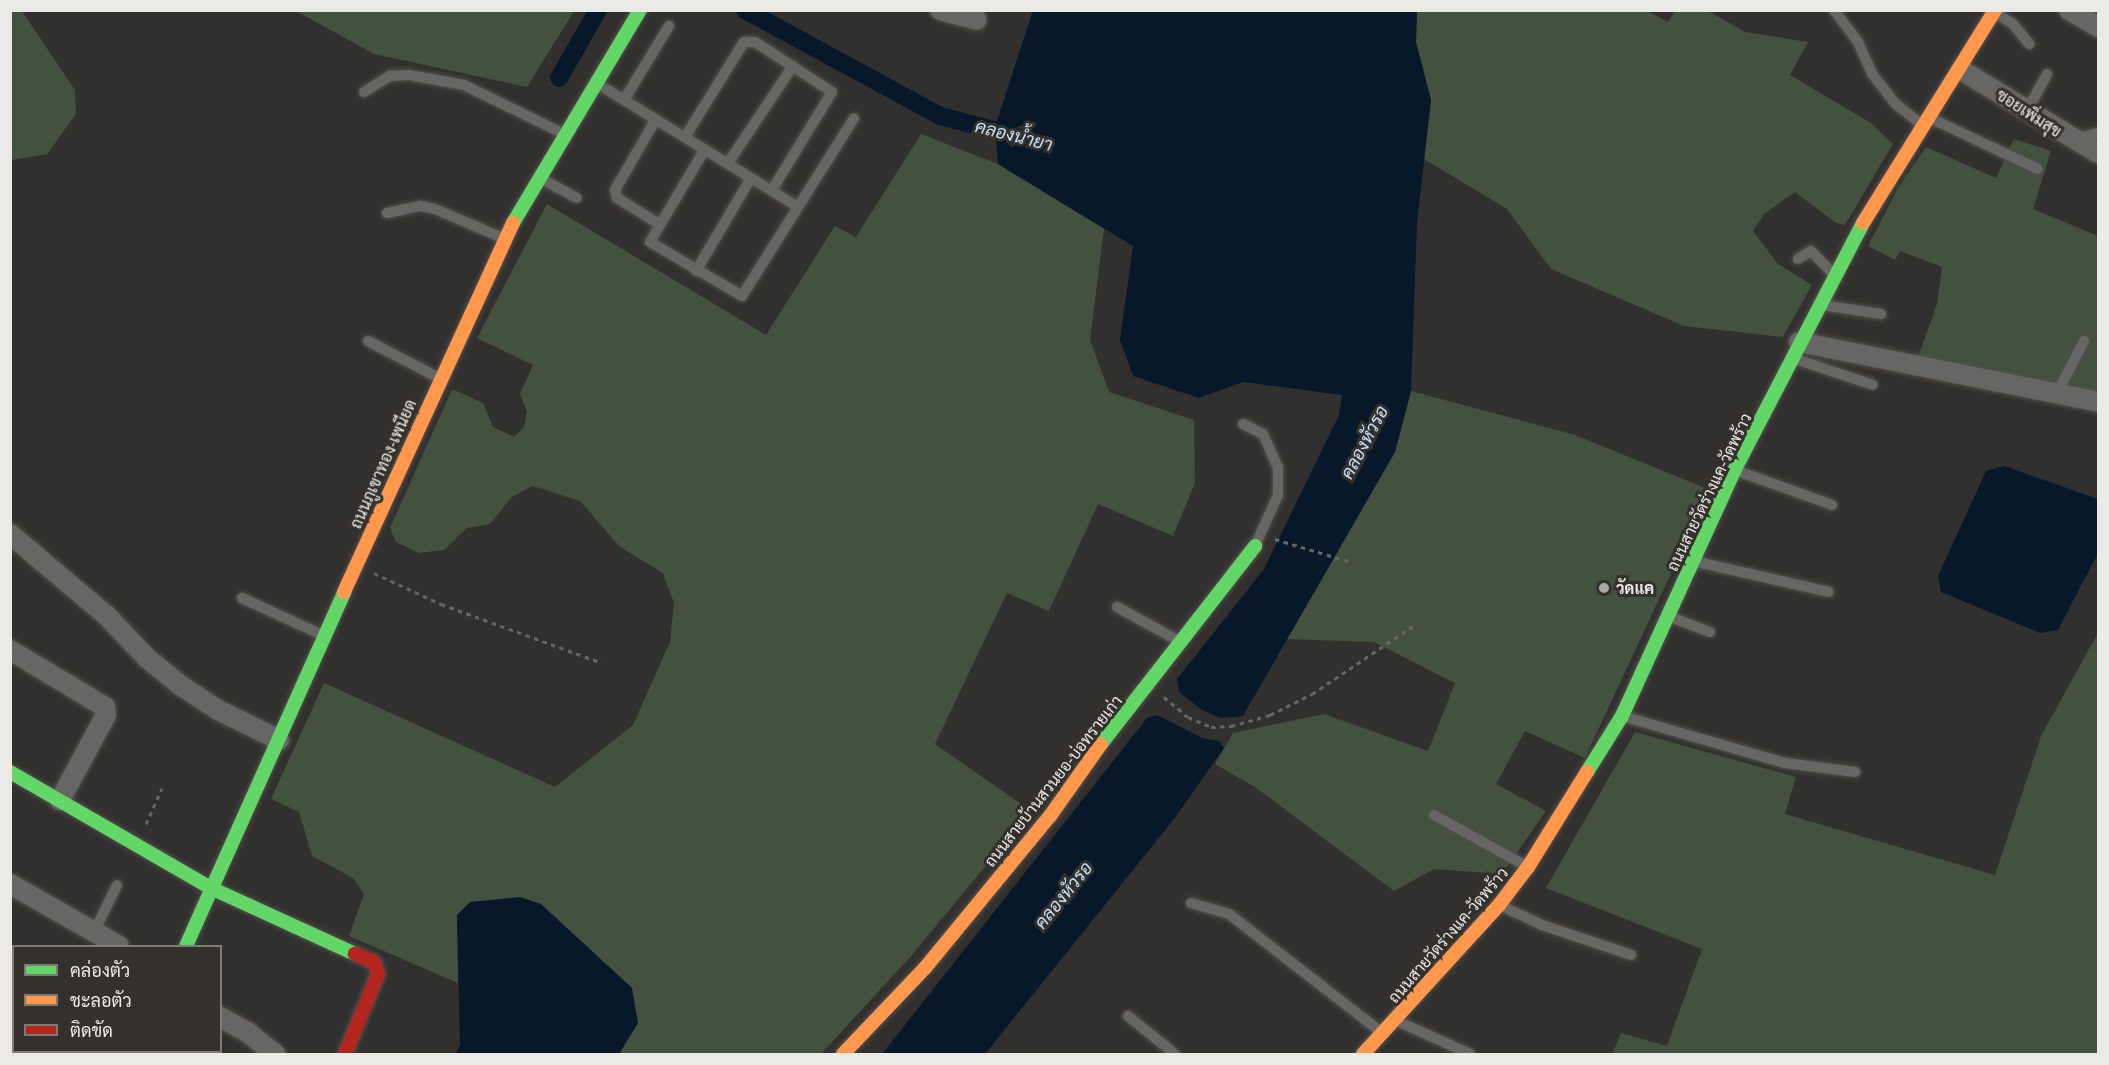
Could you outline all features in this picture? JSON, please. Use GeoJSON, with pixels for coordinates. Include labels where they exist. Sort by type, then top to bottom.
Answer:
{"type":"FeatureCollection","features":[{"type":"Feature","properties":{"kind":"street","name":"ถนนภูเขาทอง-เพนียด"},"geometry":{"type":"LineString","coordinates":[[186,945],[439,378],[506,239],[538,177],[640,10]]}},
{"type":"Feature","properties":{"kind":"street"},"geometry":{"type":"LineString","coordinates":[[940,10],[977,20]]}},
{"type":"Feature","properties":{"kind":"street"},"geometry":{"type":"LineString","coordinates":[[2069,10],[2098,27]]}},
{"type":"Feature","properties":{"kind":"street","name":"ถนนสายวัดร่างแค-วัดพร้าว"},"geometry":{"type":"LineString","coordinates":[[1364,1054],[1499,905],[1528,867],[1622,716],[1735,470],[1795,350],[1821,305],[1881,188],[1961,70],[1994,11]]}},
{"type":"Feature","properties":{"kind":"street","name":"ซอยเพิ่มสุข"},"geometry":{"type":"LineString","coordinates":[[1961,70],[2073,140],[2098,153]]}},
{"type":"Feature","properties":{"kind":"street"},"geometry":{"type":"LineString","coordinates":[[1795,350],[2098,402]]}},
{"type":"Feature","properties":{"kind":"street"},"geometry":{"type":"LineString","coordinates":[[10,534],[106,615],[147,658],[180,685],[218,710],[279,740]]}},
{"type":"Feature","properties":{"kind":"street","name":"ถนนสายบ้านสวนยอ-บ่อทรายเก่า"},"geometry":{"type":"LineString","coordinates":[[843,1054],[925,968],[1035,834],[1255,546]]}},
{"type":"Feature","properties":{"kind":"street"},"geometry":{"type":"LineString","coordinates":[[10,650],[105,707],[106,715],[60,800]]}},
{"type":"Feature","properties":{"kind":"street"},"geometry":{"type":"LineString","coordinates":[[10,772],[213,889],[374,962],[378,974],[345,1054]]}},
{"type":"Feature","properties":{"kind":"street"},"geometry":{"type":"LineString","coordinates":[[10,884],[90,939],[115,945]]}},
{"type":"Feature","properties":{"kind":"street"},"geometry":{"type":"LineString","coordinates":[[222,1018],[247,1032],[275,1054]]}},
{"type":"Feature","properties":{"kind":"lane"},"geometry":{"type":"LineString","coordinates":[[1834,10],[1858,42],[1873,75],[1896,104],[1926,122],[2038,169]]}},
{"type":"Feature","properties":{"kind":"lane"},"geometry":{"type":"LineString","coordinates":[[1994,11],[2013,24],[2030,44]]}},
{"type":"Feature","properties":{"kind":"lane"},"geometry":{"type":"LineString","coordinates":[[624,100],[669,26]]}},
{"type":"Feature","properties":{"kind":"lane"},"geometry":{"type":"LineString","coordinates":[[685,137],[744,42],[755,42],[829,88],[831,99],[772,190]]}},
{"type":"Feature","properties":{"kind":"lane"},"geometry":{"type":"LineString","coordinates":[[728,164],[793,66]]}},
{"type":"Feature","properties":{"kind":"lane"},"geometry":{"type":"LineString","coordinates":[[2027,111],[2047,74]]}},
{"type":"Feature","properties":{"kind":"lane"},"geometry":{"type":"LineString","coordinates":[[364,92],[390,76],[464,85],[564,134]]}},
{"type":"Feature","properties":{"kind":"lane"},"geometry":{"type":"LineString","coordinates":[[595,82],[796,206]]}},
{"type":"Feature","properties":{"kind":"lane"},"geometry":{"type":"LineString","coordinates":[[705,149],[650,242],[653,247],[738,295],[747,292],[796,206],[854,118]]}},
{"type":"Feature","properties":{"kind":"lane"},"geometry":{"type":"LineString","coordinates":[[656,119],[615,190],[617,198],[659,224]]}},
{"type":"Feature","properties":{"kind":"lane"},"geometry":{"type":"LineString","coordinates":[[2073,140],[2098,133]]}},
{"type":"Feature","properties":{"kind":"lane"},"geometry":{"type":"LineString","coordinates":[[538,177],[577,198]]}},
{"type":"Feature","properties":{"kind":"lane"},"geometry":{"type":"LineString","coordinates":[[696,271],[751,178]]}},
{"type":"Feature","properties":{"kind":"lane"},"geometry":{"type":"LineString","coordinates":[[387,213],[413,207],[435,209],[506,239]]}},
{"type":"Feature","properties":{"kind":"lane"},"geometry":{"type":"LineString","coordinates":[[1798,259],[1804,252],[1811,251],[1835,276]]}},
{"type":"Feature","properties":{"kind":"lane"},"geometry":{"type":"LineString","coordinates":[[1821,305],[1881,314]]}},
{"type":"Feature","properties":{"kind":"lane"},"geometry":{"type":"LineString","coordinates":[[368,341],[439,378]]}},
{"type":"Feature","properties":{"kind":"lane"},"geometry":{"type":"LineString","coordinates":[[2056,395],[2084,341]]}},
{"type":"Feature","properties":{"kind":"lane"},"geometry":{"type":"LineString","coordinates":[[1795,350],[1873,385]]}},
{"type":"Feature","properties":{"kind":"lane"},"geometry":{"type":"LineString","coordinates":[[1243,424],[1263,434],[1278,467],[1278,495],[1255,546]]}},
{"type":"Feature","properties":{"kind":"lane"},"geometry":{"type":"LineString","coordinates":[[1735,470],[1832,505]]}},
{"type":"Feature","properties":{"kind":"lane"},"geometry":{"type":"LineString","coordinates":[[1693,561],[1829,592]]}},
{"type":"Feature","properties":{"kind":"lane"},"geometry":{"type":"LineString","coordinates":[[242,598],[325,637]]}},
{"type":"Feature","properties":{"kind":"lane"},"geometry":{"type":"LineString","coordinates":[[1117,607],[1182,643]]}},
{"type":"Feature","properties":{"kind":"lane"},"geometry":{"type":"LineString","coordinates":[[1668,616],[1710,632]]}},
{"type":"Feature","properties":{"kind":"lane"},"geometry":{"type":"LineString","coordinates":[[1622,716],[1785,763],[1855,772]]}},
{"type":"Feature","properties":{"kind":"lane"},"geometry":{"type":"LineString","coordinates":[[1434,815],[1528,867]]}},
{"type":"Feature","properties":{"kind":"lane"},"geometry":{"type":"LineString","coordinates":[[90,939],[117,885]]}},
{"type":"Feature","properties":{"kind":"lane"},"geometry":{"type":"LineString","coordinates":[[1191,903],[1229,914],[1383,1034]]}},
{"type":"Feature","properties":{"kind":"lane"},"geometry":{"type":"LineString","coordinates":[[1499,905],[1542,925],[1631,955]]}},
{"type":"Feature","properties":{"kind":"lane"},"geometry":{"type":"LineString","coordinates":[[1128,1016],[1175,1054]]}},
{"type":"Feature","properties":{"kind":"lane"},"geometry":{"type":"LineString","coordinates":[[1395,1020],[1470,1054]]}},
{"type":"Feature","properties":{"kind":"path"},"geometry":{"type":"LineString","coordinates":[[1270,537],[1351,562]]}},
{"type":"Feature","properties":{"kind":"path"},"geometry":{"type":"LineString","coordinates":[[356,565],[441,604],[602,663]]}},
{"type":"Feature","properties":{"kind":"path"},"geometry":{"type":"LineString","coordinates":[[1148,685],[1188,717],[1211,727],[1231,726],[1270,715],[1312,694],[1416,624]]}},
{"type":"Feature","properties":{"kind":"green space"},"geometry":{"type":"Polygon","coordinates":[[[11,10],[22,11],[75,90],[76,114],[47,154],[12,160],[11,10]]]}},
{"type":"Feature","properties":{"kind":"green space"},"geometry":{"type":"Polygon","coordinates":[[[574,10],[527,87],[374,54],[296,11],[574,10]]]}},
{"type":"Feature","properties":{"kind":"green space"},"geometry":{"type":"Polygon","coordinates":[[[1417,11],[1648,11],[1668,22],[1675,11],[1708,11],[1745,32],[1808,42],[1790,75],[1871,123],[1893,144],[1845,225],[1836,223],[1795,192],[1764,214],[1753,231],[1777,263],[1812,285],[1783,337],[1684,326],[1551,269],[1507,209],[1424,159],[1431,100],[1416,42],[1417,11]]]}},
{"type":"Feature","properties":{"kind":"green space"},"geometry":{"type":"Polygon","coordinates":[[[921,134],[998,164],[1104,229],[1090,340],[1109,392],[1194,420],[1195,483],[1173,536],[1098,504],[1049,611],[1007,593],[935,744],[1031,811],[912,955],[821,1054],[619,1054],[638,1023],[457,915],[458,983],[349,936],[364,894],[353,878],[312,856],[299,812],[271,799],[324,683],[555,787],[633,725],[670,642],[674,603],[663,573],[620,547],[580,501],[533,486],[512,497],[490,524],[467,528],[444,550],[419,553],[396,542],[390,528],[452,389],[483,403],[493,427],[514,437],[524,427],[527,412],[520,394],[533,365],[477,338],[547,204],[766,335],[835,226],[856,237],[921,134]]]}},
{"type":"Feature","properties":{"kind":"green space"},"geometry":{"type":"Polygon","coordinates":[[[2014,139],[2051,151],[2033,209],[2098,236],[2098,394],[1918,358],[1937,304],[1942,267],[1900,251],[1895,260],[1868,246],[1899,186],[1926,147],[1996,178],[2014,139]]]}},
{"type":"Feature","properties":{"kind":"green space"},"geometry":{"type":"Polygon","coordinates":[[[1411,391],[1575,435],[1710,490],[1585,758],[1525,731],[1496,784],[1546,811],[1502,874],[1434,869],[1394,891],[1255,787],[1215,764],[1233,733],[1324,714],[1428,751],[1455,683],[1374,642],[1287,639],[1395,452],[1411,391]]]}},
{"type":"Feature","properties":{"kind":"green space"},"geometry":{"type":"Polygon","coordinates":[[[2098,633],[2098,1054],[1612,1054],[1621,1033],[1667,1046],[1702,949],[1546,888],[1635,732],[1796,777],[1785,814],[1995,875],[2041,736],[2098,633]]]}},
{"type":"Feature","properties":{"kind":"water","name":"คลองหัวรอ"},"geometry":{"type":"Polygon","coordinates":[[[1033,10],[1417,11],[1416,42],[1431,100],[1417,223],[1411,391],[1395,452],[1243,716],[1220,718],[1202,710],[1179,692],[1177,679],[1264,569],[1339,415],[1342,395],[1243,382],[1199,398],[1133,376],[1120,340],[1133,246],[998,164],[995,127],[1033,10]]]}},
{"type":"Feature","properties":{"kind":"water"},"geometry":{"type":"Polygon","coordinates":[[[2004,466],[2098,499],[2098,553],[2058,630],[2040,633],[1941,592],[1938,576],[1986,471],[2004,466]]]}},
{"type":"Feature","properties":{"kind":"water","name":"คลองหัวรอ"},"geometry":{"type":"Polygon","coordinates":[[[1157,715],[1202,738],[1219,741],[1224,748],[1174,819],[985,1054],[882,1054],[1147,718],[1157,715]]]}},
{"type":"Feature","properties":{"kind":"water"},"geometry":{"type":"Polygon","coordinates":[[[520,897],[541,904],[632,988],[638,1023],[619,1054],[455,1054],[460,1045],[457,915],[470,902],[520,897]]]}},
{"type":"Feature","properties":{"kind":"waterway"},"geometry":{"type":"LineString","coordinates":[[559,78],[598,10]]}},
{"type":"Feature","properties":{"kind":"waterway","name":"คลองน้ำยา"},"geometry":{"type":"LineString","coordinates":[[745,10],[940,116],[1017,136]]}},
{"type":"Feature","properties":{"kind":"traffic: fast"},"geometry":{"type":"LineString","coordinates":[[513,223],[640,10]]}},
{"type":"Feature","properties":{"kind":"traffic: fast"},"geometry":{"type":"LineString","coordinates":[[1587,772],[1622,716],[1735,469],[1863,223]]}},
{"type":"Feature","properties":{"kind":"traffic: fast"},"geometry":{"type":"LineString","coordinates":[[1101,744],[1255,546]]}},
{"type":"Feature","properties":{"kind":"traffic: fast"},"geometry":{"type":"LineString","coordinates":[[186,945],[344,592]]}},
{"type":"Feature","properties":{"kind":"traffic: fast"},"geometry":{"type":"LineString","coordinates":[[10,772],[213,889],[355,954]]}},
{"type":"Feature","properties":{"kind":"traffic: slow"},"geometry":{"type":"LineString","coordinates":[[1863,223],[1995,10]]}},
{"type":"Feature","properties":{"kind":"traffic: slow"},"geometry":{"type":"LineString","coordinates":[[344,592],[513,223]]}},
{"type":"Feature","properties":{"kind":"traffic: slow"},"geometry":{"type":"LineString","coordinates":[[843,1054],[925,968],[1050,816],[1101,744]]}},
{"type":"Feature","properties":{"kind":"traffic: slow"},"geometry":{"type":"LineString","coordinates":[[1363,1054],[1499,905],[1528,867],[1587,772]]}},
{"type":"Feature","properties":{"kind":"traffic: jam"},"geometry":{"type":"LineString","coordinates":[[345,1054],[378,974],[374,962],[355,954]]}},
{"type":"Feature","properties":{"kind":"place","name":"วัดแค"},"geometry":{"type":"Point","coordinates":[1604,588]}}]}
